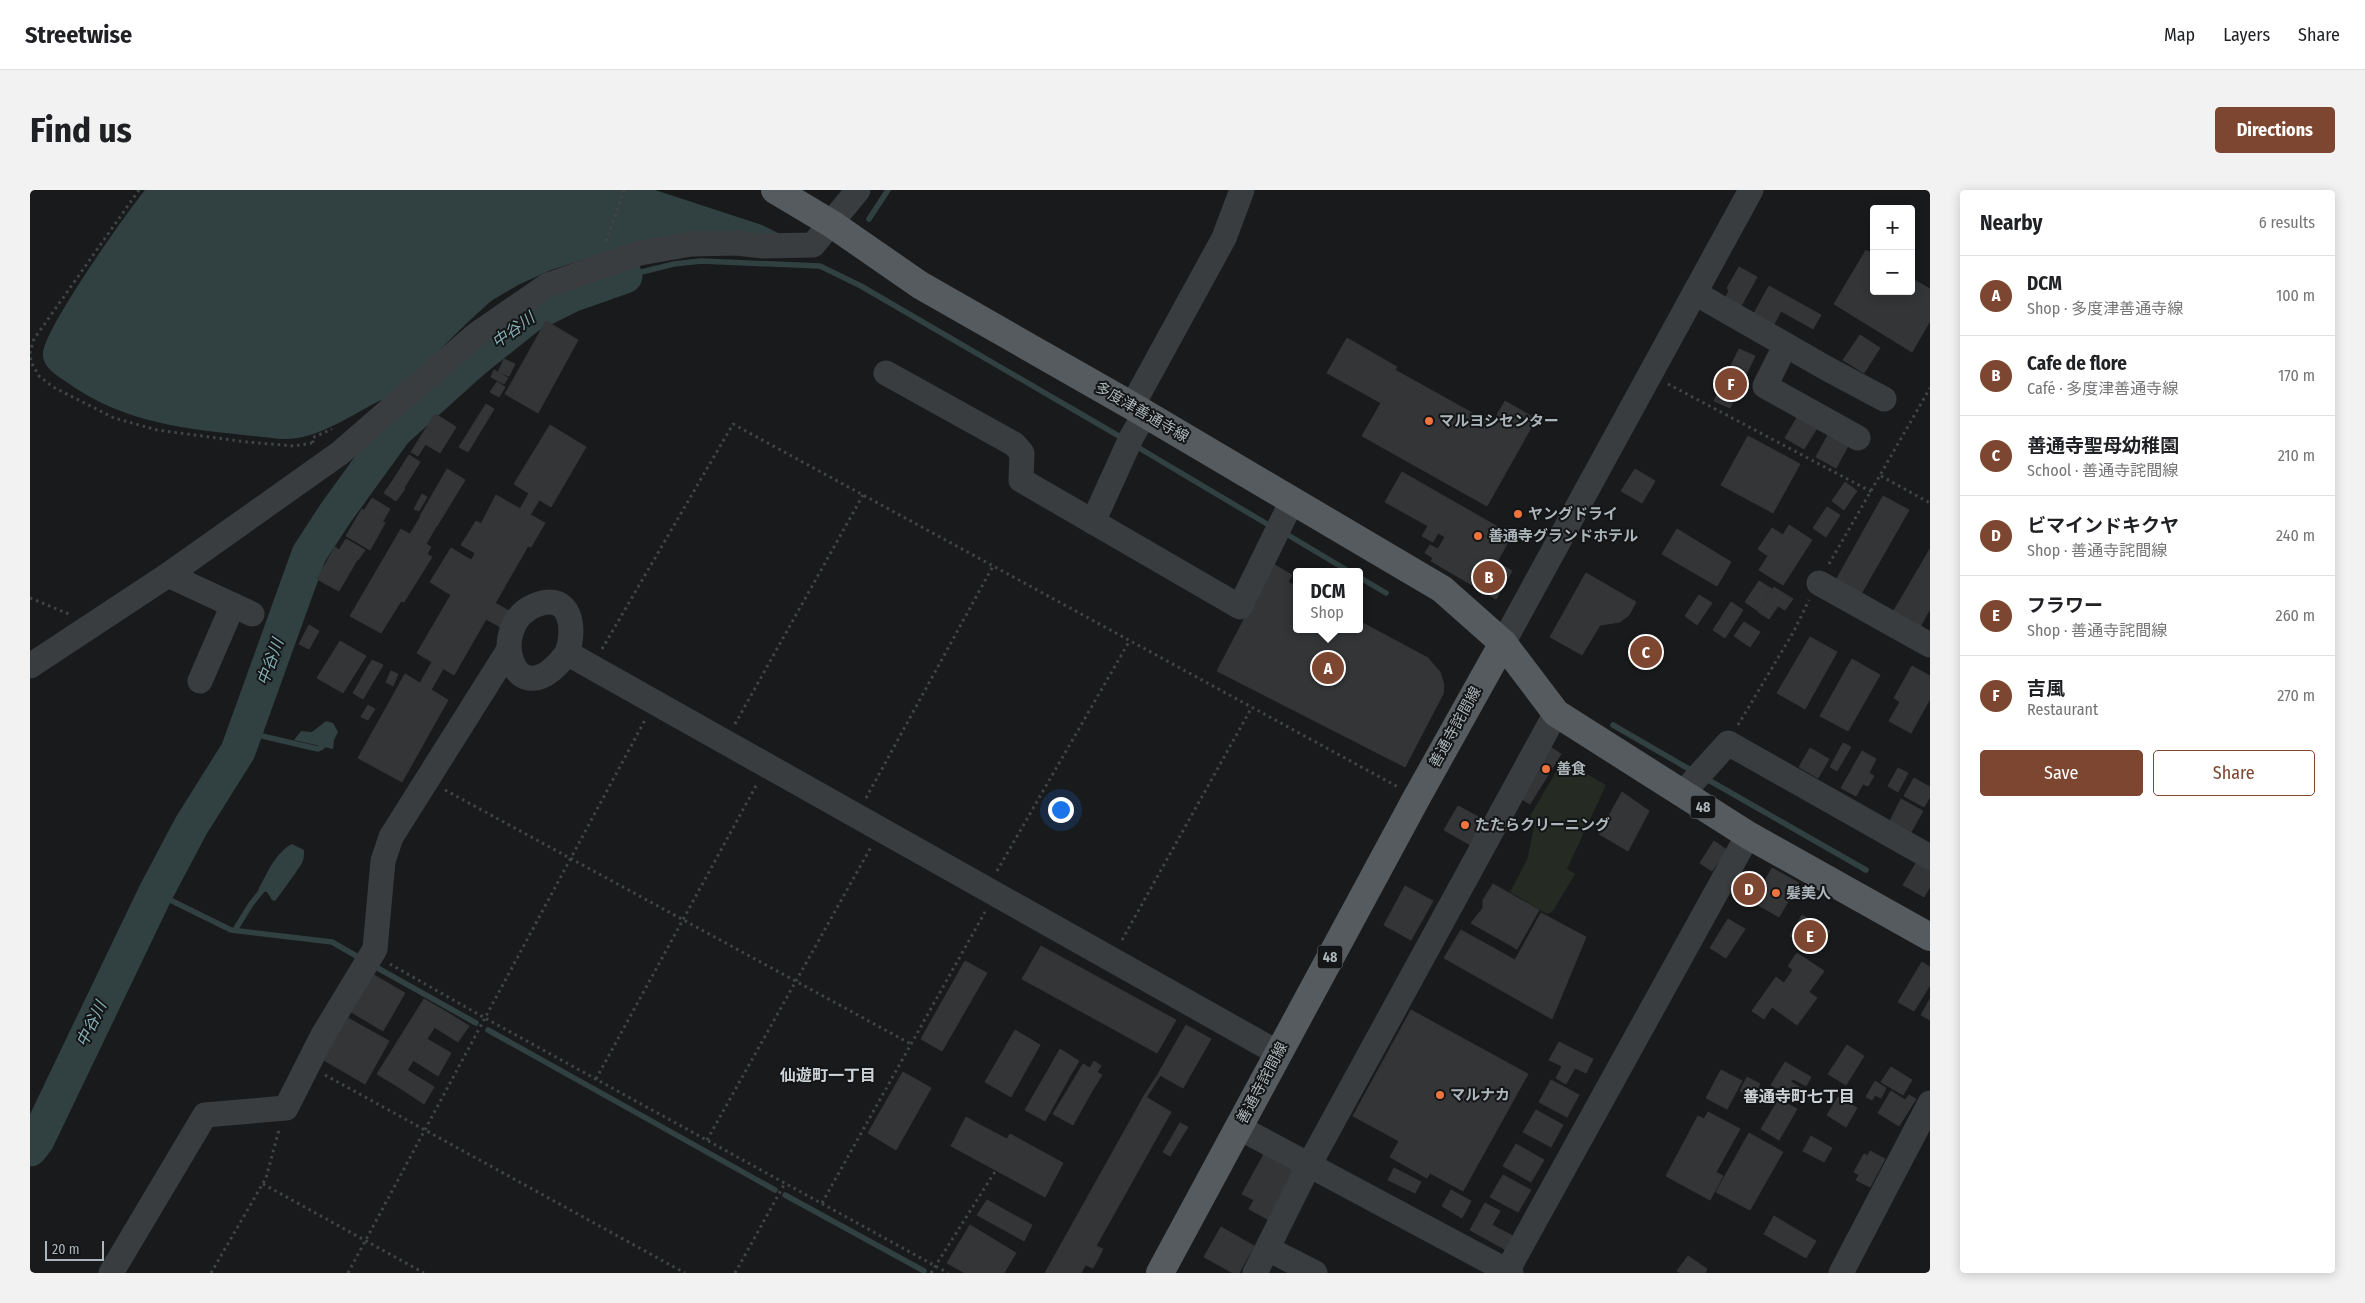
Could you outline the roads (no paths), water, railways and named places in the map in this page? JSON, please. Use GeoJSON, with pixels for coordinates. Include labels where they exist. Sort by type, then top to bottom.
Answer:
{"type":"FeatureCollection","features":[{"type":"Feature","properties":{"kind":"main road","name":"多度津善通寺線"},"geometry":{"type":"LineString","coordinates":[[775,190],[832,224],[920,285],[1134,427],[1282,521],[1442,589],[1503,643]]}},
{"type":"Feature","properties":{"kind":"main road","name":"48"},"geometry":{"type":"LineString","coordinates":[[1503,643],[1556,713],[1748,835],[1930,937]]}},
{"type":"Feature","properties":{"kind":"main road","name":"善通寺詫間線"},"geometry":{"type":"LineString","coordinates":[[1160,1273],[1278,1053],[1503,643]]}},
{"type":"Feature","properties":{"kind":"street"},"geometry":{"type":"LineString","coordinates":[[30,666],[168,575],[340,453],[477,334],[548,285],[640,253],[691,244],[737,243],[763,246],[813,246],[858,190]]}},
{"type":"Feature","properties":{"kind":"street"},"geometry":{"type":"LineString","coordinates":[[1093,522],[1134,427],[1224,238],[1242,190]]}},
{"type":"Feature","properties":{"kind":"street"},"geometry":{"type":"LineString","coordinates":[[1503,643],[1751,190]]}},
{"type":"Feature","properties":{"kind":"street"},"geometry":{"type":"LineString","coordinates":[[1691,300],[1785,362],[1765,386],[1858,438]]}},
{"type":"Feature","properties":{"kind":"street"},"geometry":{"type":"LineString","coordinates":[[1691,300],[1884,399]]}},
{"type":"Feature","properties":{"kind":"street"},"geometry":{"type":"LineString","coordinates":[[886,373],[1014,444],[1022,453],[1021,480],[1240,607],[1282,521]]}},
{"type":"Feature","properties":{"kind":"street"},"geometry":{"type":"LineString","coordinates":[[168,575],[243,609],[200,681]]}},
{"type":"Feature","properties":{"kind":"street"},"geometry":{"type":"LineString","coordinates":[[1819,583],[1930,645]]}},
{"type":"Feature","properties":{"kind":"street"},"geometry":{"type":"LineString","coordinates":[[111,1273],[205,1115],[286,1108],[323,1035],[376,949],[383,861],[391,837],[508,652],[513,629],[524,611],[543,602],[554,602],[565,608],[570,618],[571,643],[567,653],[548,675],[537,679],[518,673],[512,664],[508,652]]}},
{"type":"Feature","properties":{"kind":"street"},"geometry":{"type":"LineString","coordinates":[[567,653],[1278,1053]]}},
{"type":"Feature","properties":{"kind":"street"},"geometry":{"type":"LineString","coordinates":[[1256,1273],[1310,1165],[1556,713]]}},
{"type":"Feature","properties":{"kind":"street"},"geometry":{"type":"LineString","coordinates":[[1682,794],[1728,743],[1930,857]]}},
{"type":"Feature","properties":{"kind":"street"},"geometry":{"type":"LineString","coordinates":[[1238,1127],[1508,1272],[1623,1050],[1748,835]]}},
{"type":"Feature","properties":{"kind":"street"},"geometry":{"type":"LineString","coordinates":[[1841,1273],[1930,1103]]}},
{"type":"Feature","properties":{"kind":"street"},"geometry":{"type":"LineString","coordinates":[[1268,1249],[1315,1273]]}},
{"type":"Feature","properties":{"kind":"waterway"},"geometry":{"type":"LineString","coordinates":[[869,219],[888,190]]}},
{"type":"Feature","properties":{"kind":"waterway"},"geometry":{"type":"LineString","coordinates":[[625,276],[674,264],[701,261],[820,266],[861,286],[1124,439]]}},
{"type":"Feature","properties":{"kind":"waterway","name":"中谷川"},"geometry":{"type":"LineString","coordinates":[[30,1149],[37,1140],[155,894],[191,826],[238,751],[309,554],[335,514],[395,431],[474,360],[529,316],[571,295],[625,276]]}},
{"type":"Feature","properties":{"kind":"waterway"},"geometry":{"type":"LineString","coordinates":[[1134,445],[1272,527]]}},
{"type":"Feature","properties":{"kind":"waterway"},"geometry":{"type":"LineString","coordinates":[[1283,532],[1343,568]]}},
{"type":"Feature","properties":{"kind":"waterway"},"geometry":{"type":"LineString","coordinates":[[1363,579],[1386,593]]}},
{"type":"Feature","properties":{"kind":"waterway"},"geometry":{"type":"LineString","coordinates":[[1613,725],[1689,769]]}},
{"type":"Feature","properties":{"kind":"waterway"},"geometry":{"type":"LineString","coordinates":[[245,732],[318,749],[322,747]]}},
{"type":"Feature","properties":{"kind":"waterway"},"geometry":{"type":"LineString","coordinates":[[1705,778],[1866,870]]}},
{"type":"Feature","properties":{"kind":"waterway"},"geometry":{"type":"LineString","coordinates":[[235,930],[251,904],[264,888]]}},
{"type":"Feature","properties":{"kind":"waterway"},"geometry":{"type":"LineString","coordinates":[[156,893],[231,930],[332,942],[360,958]]}},
{"type":"Feature","properties":{"kind":"waterway"},"geometry":{"type":"LineString","coordinates":[[374,966],[476,1023]]}},
{"type":"Feature","properties":{"kind":"waterway"},"geometry":{"type":"LineString","coordinates":[[488,1030],[775,1190]]}},
{"type":"Feature","properties":{"kind":"waterway"},"geometry":{"type":"LineString","coordinates":[[785,1195],[924,1271]]}},
{"type":"Feature","properties":{"kind":"place","name":"吉風"},"geometry":{"type":"Point","coordinates":[1731,384]}},
{"type":"Feature","properties":{"kind":"place","name":"マルヨシセンター"},"geometry":{"type":"Point","coordinates":[1429,421]}},
{"type":"Feature","properties":{"kind":"place","name":"ヤングドライ"},"geometry":{"type":"Point","coordinates":[1518,514]}},
{"type":"Feature","properties":{"kind":"place","name":"善通寺グランドホテル"},"geometry":{"type":"Point","coordinates":[1478,536]}},
{"type":"Feature","properties":{"kind":"place","name":"Cafe de flore"},"geometry":{"type":"Point","coordinates":[1489,577]}},
{"type":"Feature","properties":{"kind":"place","name":"善通寺聖母幼稚園"},"geometry":{"type":"Point","coordinates":[1646,652]}},
{"type":"Feature","properties":{"kind":"place","name":"DCM"},"geometry":{"type":"Point","coordinates":[1328,668]}},
{"type":"Feature","properties":{"kind":"place","name":"善食"},"geometry":{"type":"Point","coordinates":[1546,769]}},
{"type":"Feature","properties":{"kind":"place","name":"たたらクリーニング"},"geometry":{"type":"Point","coordinates":[1465,825]}},
{"type":"Feature","properties":{"kind":"place","name":"ビマインドキクヤ"},"geometry":{"type":"Point","coordinates":[1749,889]}},
{"type":"Feature","properties":{"kind":"place","name":"髪美人"},"geometry":{"type":"Point","coordinates":[1776,893]}},
{"type":"Feature","properties":{"kind":"place","name":"フラワー"},"geometry":{"type":"Point","coordinates":[1810,936]}},
{"type":"Feature","properties":{"kind":"place","name":"マルナカ"},"geometry":{"type":"Point","coordinates":[1440,1095]}},
{"type":"Feature","properties":{"kind":"district","name":"仙遊町一丁目"},"geometry":{"type":"Point","coordinates":[828,1075]}},
{"type":"Feature","properties":{"kind":"district","name":"善通寺町七丁目"},"geometry":{"type":"Point","coordinates":[1799,1096]}}]}
